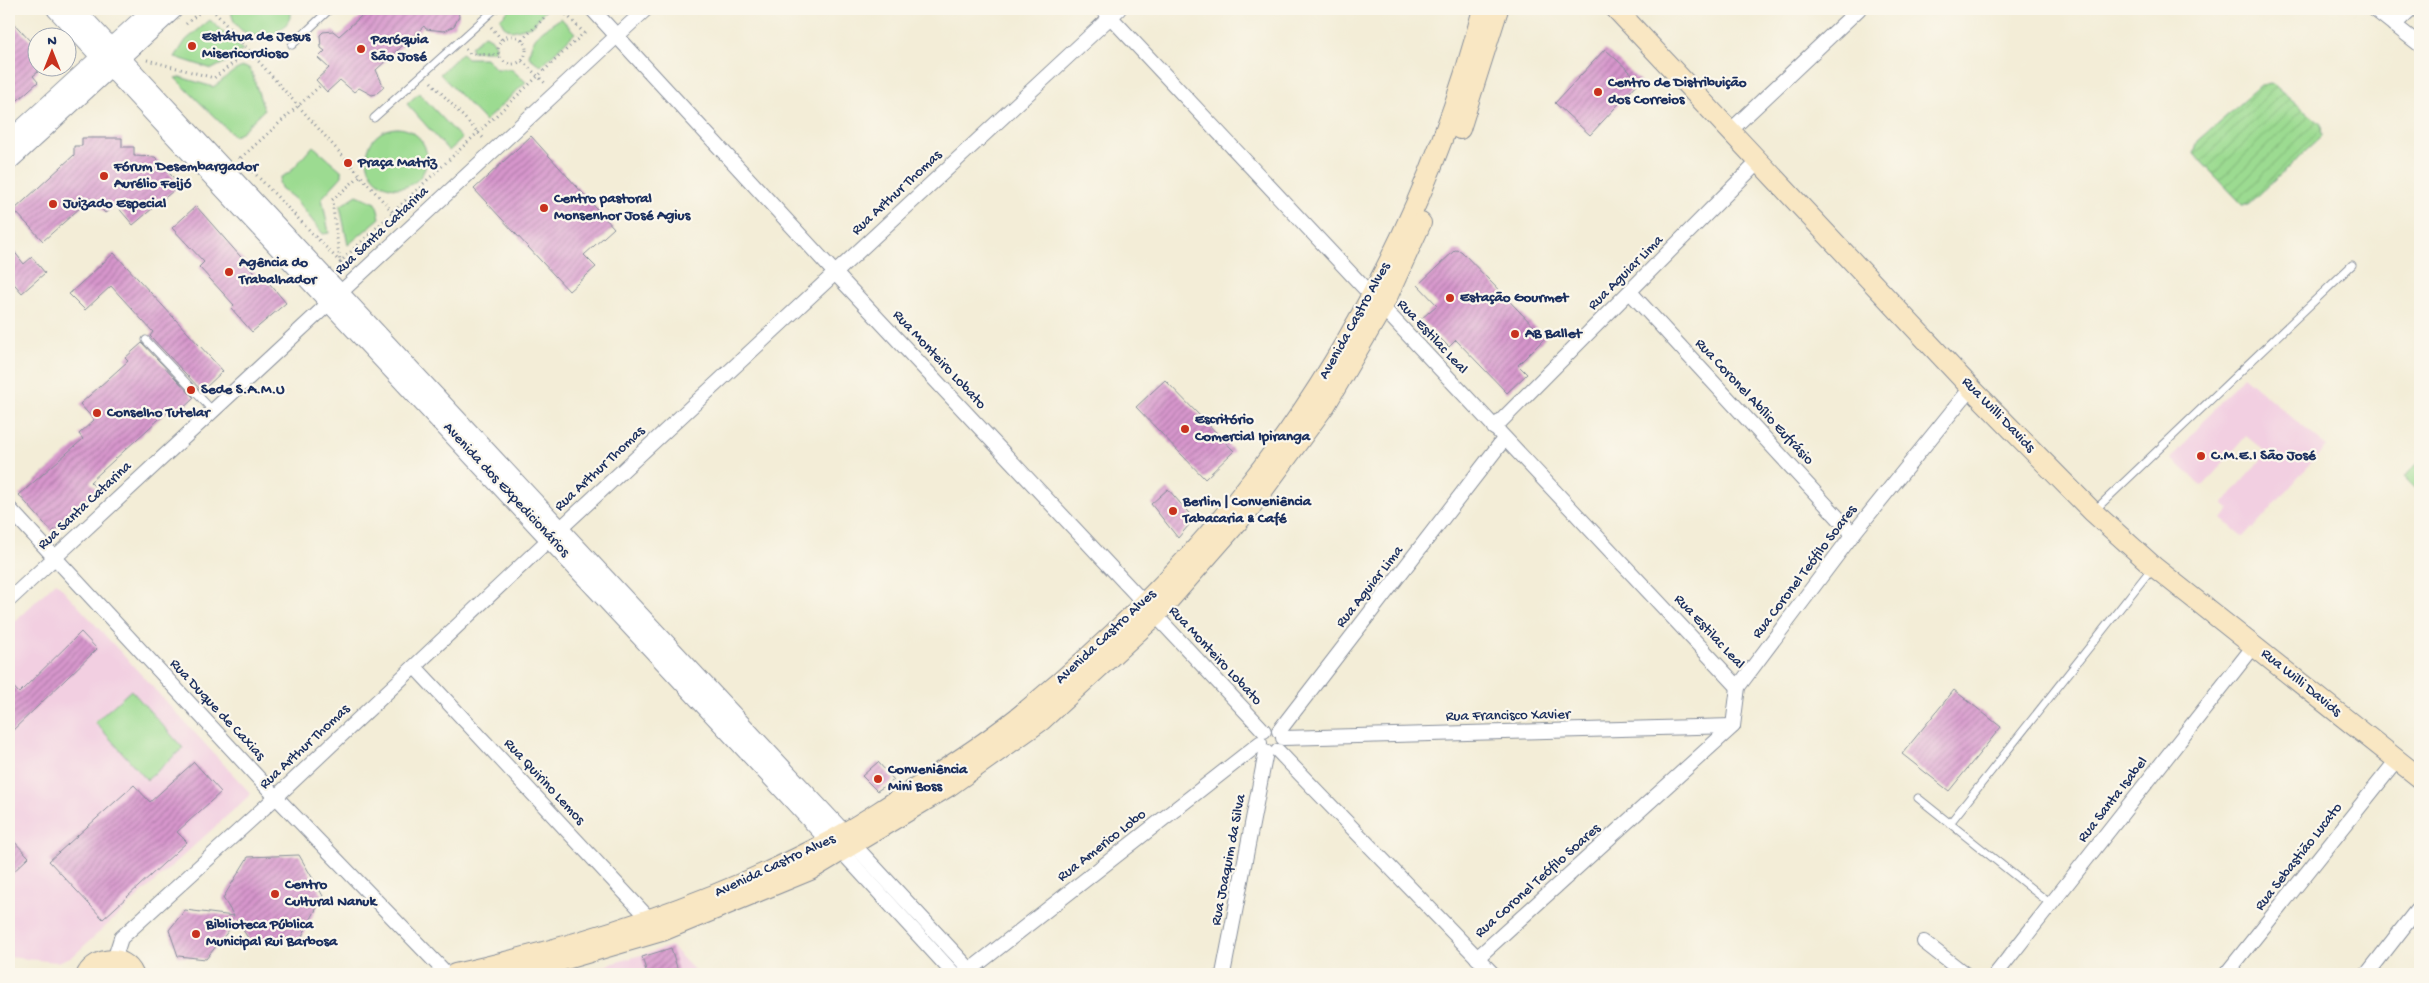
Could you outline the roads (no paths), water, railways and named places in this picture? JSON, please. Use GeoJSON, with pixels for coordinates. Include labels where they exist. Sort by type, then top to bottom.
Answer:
{"type":"FeatureCollection","features":[{"type":"Feature","properties":{"kind":"main road","name":"Avenida Castro Alves"},"geometry":{"type":"LineString","coordinates":[[1436,175],[1483,9]]}},
{"type":"Feature","properties":{"kind":"main road","name":"Avenida Castro Alves"},"geometry":{"type":"LineString","coordinates":[[515,974],[655,925],[751,879],[843,843],[941,772],[1036,714],[1150,610],[1243,504],[1314,394],[1377,302],[1471,98],[1498,9]]}},
{"type":"Feature","properties":{"kind":"main road","name":"Rua Willi Davids"},"geometry":{"type":"LineString","coordinates":[[1616,9],[1971,388],[2092,512],[2153,566],[2420,778]]}},
{"type":"Feature","properties":{"kind":"main road","name":"Avenida Castro Alves"},"geometry":{"type":"LineString","coordinates":[[455,974],[655,925]]}},
{"type":"Feature","properties":{"kind":"main road"},"geometry":{"type":"LineString","coordinates":[[86,974],[95,965],[104,961],[114,960],[124,963],[134,974]]}},
{"type":"Feature","properties":{"kind":"street","name":"Avenida dos Expedicionários"},"geometry":{"type":"LineString","coordinates":[[56,9],[111,58],[222,175],[843,843],[969,973]]}},
{"type":"Feature","properties":{"kind":"street","name":"Avenida dos Expedicionários"},"geometry":{"type":"LineString","coordinates":[[75,9],[111,58]]}},
{"type":"Feature","properties":{"kind":"street"},"geometry":{"type":"LineString","coordinates":[[9,161],[111,58],[153,9]]}},
{"type":"Feature","properties":{"kind":"street"},"geometry":{"type":"LineString","coordinates":[[9,141],[174,9]]}},
{"type":"Feature","properties":{"kind":"street","name":"Rua Monteiro Lobato"},"geometry":{"type":"LineString","coordinates":[[592,9],[835,273],[1150,610],[1267,745],[1493,974]]}},
{"type":"Feature","properties":{"kind":"street","name":"Rua Santa Catarina"},"geometry":{"type":"LineString","coordinates":[[9,600],[554,92],[646,9]]}},
{"type":"Feature","properties":{"kind":"street"},"geometry":{"type":"LineString","coordinates":[[1730,131],[1858,9]]}},
{"type":"Feature","properties":{"kind":"street"},"geometry":{"type":"LineString","coordinates":[[2374,9],[2420,46]]}},
{"type":"Feature","properties":{"kind":"street"},"geometry":{"type":"LineString","coordinates":[[2394,25],[2411,9]]}},
{"type":"Feature","properties":{"kind":"street","name":"Rua Arthur Thomas"},"geometry":{"type":"LineString","coordinates":[[114,960],[121,938],[276,798],[1111,11]]}},
{"type":"Feature","properties":{"kind":"street","name":"Rua Estilac Leal"},"geometry":{"type":"LineString","coordinates":[[1111,11],[1504,439],[1738,687]]}},
{"type":"Feature","properties":{"kind":"street","name":"Rua Aguiar Lima"},"geometry":{"type":"LineString","coordinates":[[1494,428],[1759,161]]}},
{"type":"Feature","properties":{"kind":"street","name":"Rua Coronel Abílio Eufrásio"},"geometry":{"type":"LineString","coordinates":[[1630,292],[1853,534]]}},
{"type":"Feature","properties":{"kind":"street","name":"Rua Coronel Teófilo Soares"},"geometry":{"type":"LineString","coordinates":[[1478,958],[1732,726],[1738,687],[1853,534],[1971,388]]}},
{"type":"Feature","properties":{"kind":"street","name":"Rua Aguiar Lima"},"geometry":{"type":"LineString","coordinates":[[1267,745],[1282,748],[1281,735],[1504,439]]}},
{"type":"Feature","properties":{"kind":"street","name":"Rua Duque de Caxias"},"geometry":{"type":"LineString","coordinates":[[9,508],[276,798],[446,974]]}},
{"type":"Feature","properties":{"kind":"street","name":"Rua Santa Isabel"},"geometry":{"type":"LineString","coordinates":[[1996,974],[2254,646]]}},
{"type":"Feature","properties":{"kind":"street","name":"Rua Quirino Lemos"},"geometry":{"type":"LineString","coordinates":[[414,667],[655,925]]}},
{"type":"Feature","properties":{"kind":"street","name":"Rua Francisco Xavier"},"geometry":{"type":"LineString","coordinates":[[1267,745],[1274,729],[1281,735],[1732,726]]}},
{"type":"Feature","properties":{"kind":"street","name":"Rua Americo Lobo"},"geometry":{"type":"LineString","coordinates":[[969,973],[1267,745]]}},
{"type":"Feature","properties":{"kind":"street","name":"Rua Joaquim da Silva"},"geometry":{"type":"LineString","coordinates":[[1223,974],[1267,745]]}},
{"type":"Feature","properties":{"kind":"street","name":"Rua Sebastião Lucato"},"geometry":{"type":"LineString","coordinates":[[2226,974],[2397,760]]}},
{"type":"Feature","properties":{"kind":"street","name":"Avenida dos Expedicionários"},"geometry":{"type":"LineString","coordinates":[[843,843],[954,974]]}},
{"type":"Feature","properties":{"kind":"street"},"geometry":{"type":"LineString","coordinates":[[2367,974],[2420,906]]}},
{"type":"Feature","properties":{"kind":"street"},"geometry":{"type":"LineString","coordinates":[[1924,942],[1965,974]]}},
{"type":"Feature","properties":{"kind":"lane"},"geometry":{"type":"LineString","coordinates":[[292,45],[330,9]]}},
{"type":"Feature","properties":{"kind":"lane"},"geometry":{"type":"LineString","coordinates":[[374,118],[495,9]]}},
{"type":"Feature","properties":{"kind":"lane"},"geometry":{"type":"LineString","coordinates":[[2092,512],[2352,265]]}},
{"type":"Feature","properties":{"kind":"lane"},"geometry":{"type":"LineString","coordinates":[[146,340],[212,410]]}},
{"type":"Feature","properties":{"kind":"lane"},"geometry":{"type":"LineString","coordinates":[[1950,823],[2153,566]]}},
{"type":"Feature","properties":{"kind":"lane"},"geometry":{"type":"LineString","coordinates":[[1918,798],[2052,905]]}},
{"type":"Feature","properties":{"kind":"place","name":"Estátua de Jesus Misericordioso"},"geometry":{"type":"Point","coordinates":[192,46]}},
{"type":"Feature","properties":{"kind":"place","name":"Paróquia São José"},"geometry":{"type":"Point","coordinates":[361,49]}},
{"type":"Feature","properties":{"kind":"place","name":"Centro de Distribuição dos Correios"},"geometry":{"type":"Point","coordinates":[1598,92]}},
{"type":"Feature","properties":{"kind":"place","name":"Praça Matriz"},"geometry":{"type":"Point","coordinates":[348,163]}},
{"type":"Feature","properties":{"kind":"place","name":"Fórum Desembargador Aurélio Feijó"},"geometry":{"type":"Point","coordinates":[104,176]}},
{"type":"Feature","properties":{"kind":"place","name":"Juizado Especial"},"geometry":{"type":"Point","coordinates":[53,204]}},
{"type":"Feature","properties":{"kind":"place","name":"Centro pastoral Monsenhor José Agius"},"geometry":{"type":"Point","coordinates":[544,208]}},
{"type":"Feature","properties":{"kind":"place","name":"Agência do Trabalhador"},"geometry":{"type":"Point","coordinates":[229,272]}},
{"type":"Feature","properties":{"kind":"place","name":"Estação Gourmet"},"geometry":{"type":"Point","coordinates":[1450,298]}},
{"type":"Feature","properties":{"kind":"place","name":"AB Ballet"},"geometry":{"type":"Point","coordinates":[1515,334]}},
{"type":"Feature","properties":{"kind":"place","name":"Sede S.A.M.U"},"geometry":{"type":"Point","coordinates":[191,390]}},
{"type":"Feature","properties":{"kind":"place","name":"Conselho Tutelar"},"geometry":{"type":"Point","coordinates":[97,413]}},
{"type":"Feature","properties":{"kind":"place","name":"Escritório Comercial Ipiranga"},"geometry":{"type":"Point","coordinates":[1185,429]}},
{"type":"Feature","properties":{"kind":"place","name":"C.M.E.I São José"},"geometry":{"type":"Point","coordinates":[2201,456]}},
{"type":"Feature","properties":{"kind":"place","name":"Berlim | Conveniência Tabacaria & Café"},"geometry":{"type":"Point","coordinates":[1173,511]}},
{"type":"Feature","properties":{"kind":"place","name":"Conveniência Mini Boss"},"geometry":{"type":"Point","coordinates":[878,779]}},
{"type":"Feature","properties":{"kind":"place","name":"Centro Cultural Nanuk"},"geometry":{"type":"Point","coordinates":[275,894]}},
{"type":"Feature","properties":{"kind":"place","name":"Biblioteca Pública Municipal Rui Barbosa"},"geometry":{"type":"Point","coordinates":[196,934]}}]}
